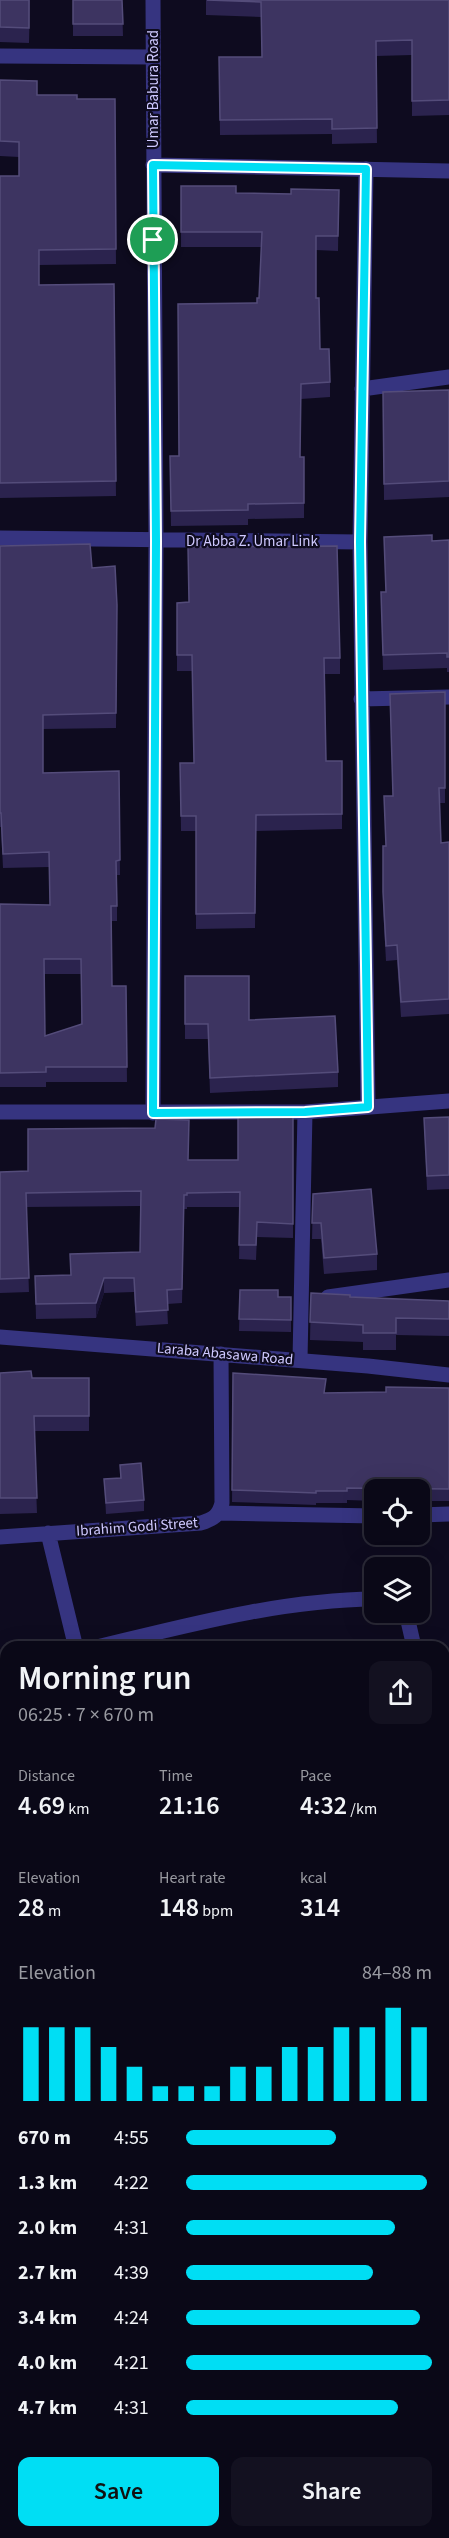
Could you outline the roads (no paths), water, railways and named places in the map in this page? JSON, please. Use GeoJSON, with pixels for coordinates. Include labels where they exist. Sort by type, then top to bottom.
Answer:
{"type":"FeatureCollection","features":[{"type":"Feature","properties":{"kind":"street","name":"Umar Babura Road"},"geometry":{"type":"LineString","coordinates":[[153,0],[156,541],[153,1113]]}},
{"type":"Feature","properties":{"kind":"street"},"geometry":{"type":"LineString","coordinates":[[0,56],[153,57]]}},
{"type":"Feature","properties":{"kind":"street"},"geometry":{"type":"LineString","coordinates":[[153,165],[449,171]]}},
{"type":"Feature","properties":{"kind":"street"},"geometry":{"type":"LineString","coordinates":[[366,169],[360,542],[368,1107]]}},
{"type":"Feature","properties":{"kind":"street"},"geometry":{"type":"LineString","coordinates":[[362,389],[449,377]]}},
{"type":"Feature","properties":{"kind":"street","name":"Dr Abba Z. Umar Link"},"geometry":{"type":"LineString","coordinates":[[0,538],[360,542]]}},
{"type":"Feature","properties":{"kind":"street"},"geometry":{"type":"LineString","coordinates":[[361,699],[449,697]]}},
{"type":"Feature","properties":{"kind":"street"},"geometry":{"type":"LineString","coordinates":[[0,1112],[305,1112],[449,1101]]}},
{"type":"Feature","properties":{"kind":"street"},"geometry":{"type":"LineString","coordinates":[[300,1360],[305,1112]]}},
{"type":"Feature","properties":{"kind":"street"},"geometry":{"type":"LineString","coordinates":[[301,1301],[449,1280]]}},
{"type":"Feature","properties":{"kind":"street","name":"Laraba Abasawa Road"},"geometry":{"type":"LineString","coordinates":[[0,1337],[300,1360],[449,1375]]}},
{"type":"Feature","properties":{"kind":"street","name":"Ibrahim Godi Street"},"geometry":{"type":"LineString","coordinates":[[0,1537],[201,1523],[211,1520],[220,1513],[222,1503],[221,1354]]}},
{"type":"Feature","properties":{"kind":"street"},"geometry":{"type":"LineString","coordinates":[[220,1513],[364,1516]]}},
{"type":"Feature","properties":{"kind":"street"},"geometry":{"type":"LineString","coordinates":[[430,1515],[449,1514]]}},
{"type":"Feature","properties":{"kind":"street"},"geometry":{"type":"LineString","coordinates":[[48,1533],[74,1641]]}},
{"type":"Feature","properties":{"kind":"street"},"geometry":{"type":"LineString","coordinates":[[122,1641],[234,1614],[327,1600],[364,1599]]}},
{"type":"Feature","properties":{"kind":"street"},"geometry":{"type":"LineString","coordinates":[[409,1623],[413,1641]]}}]}
